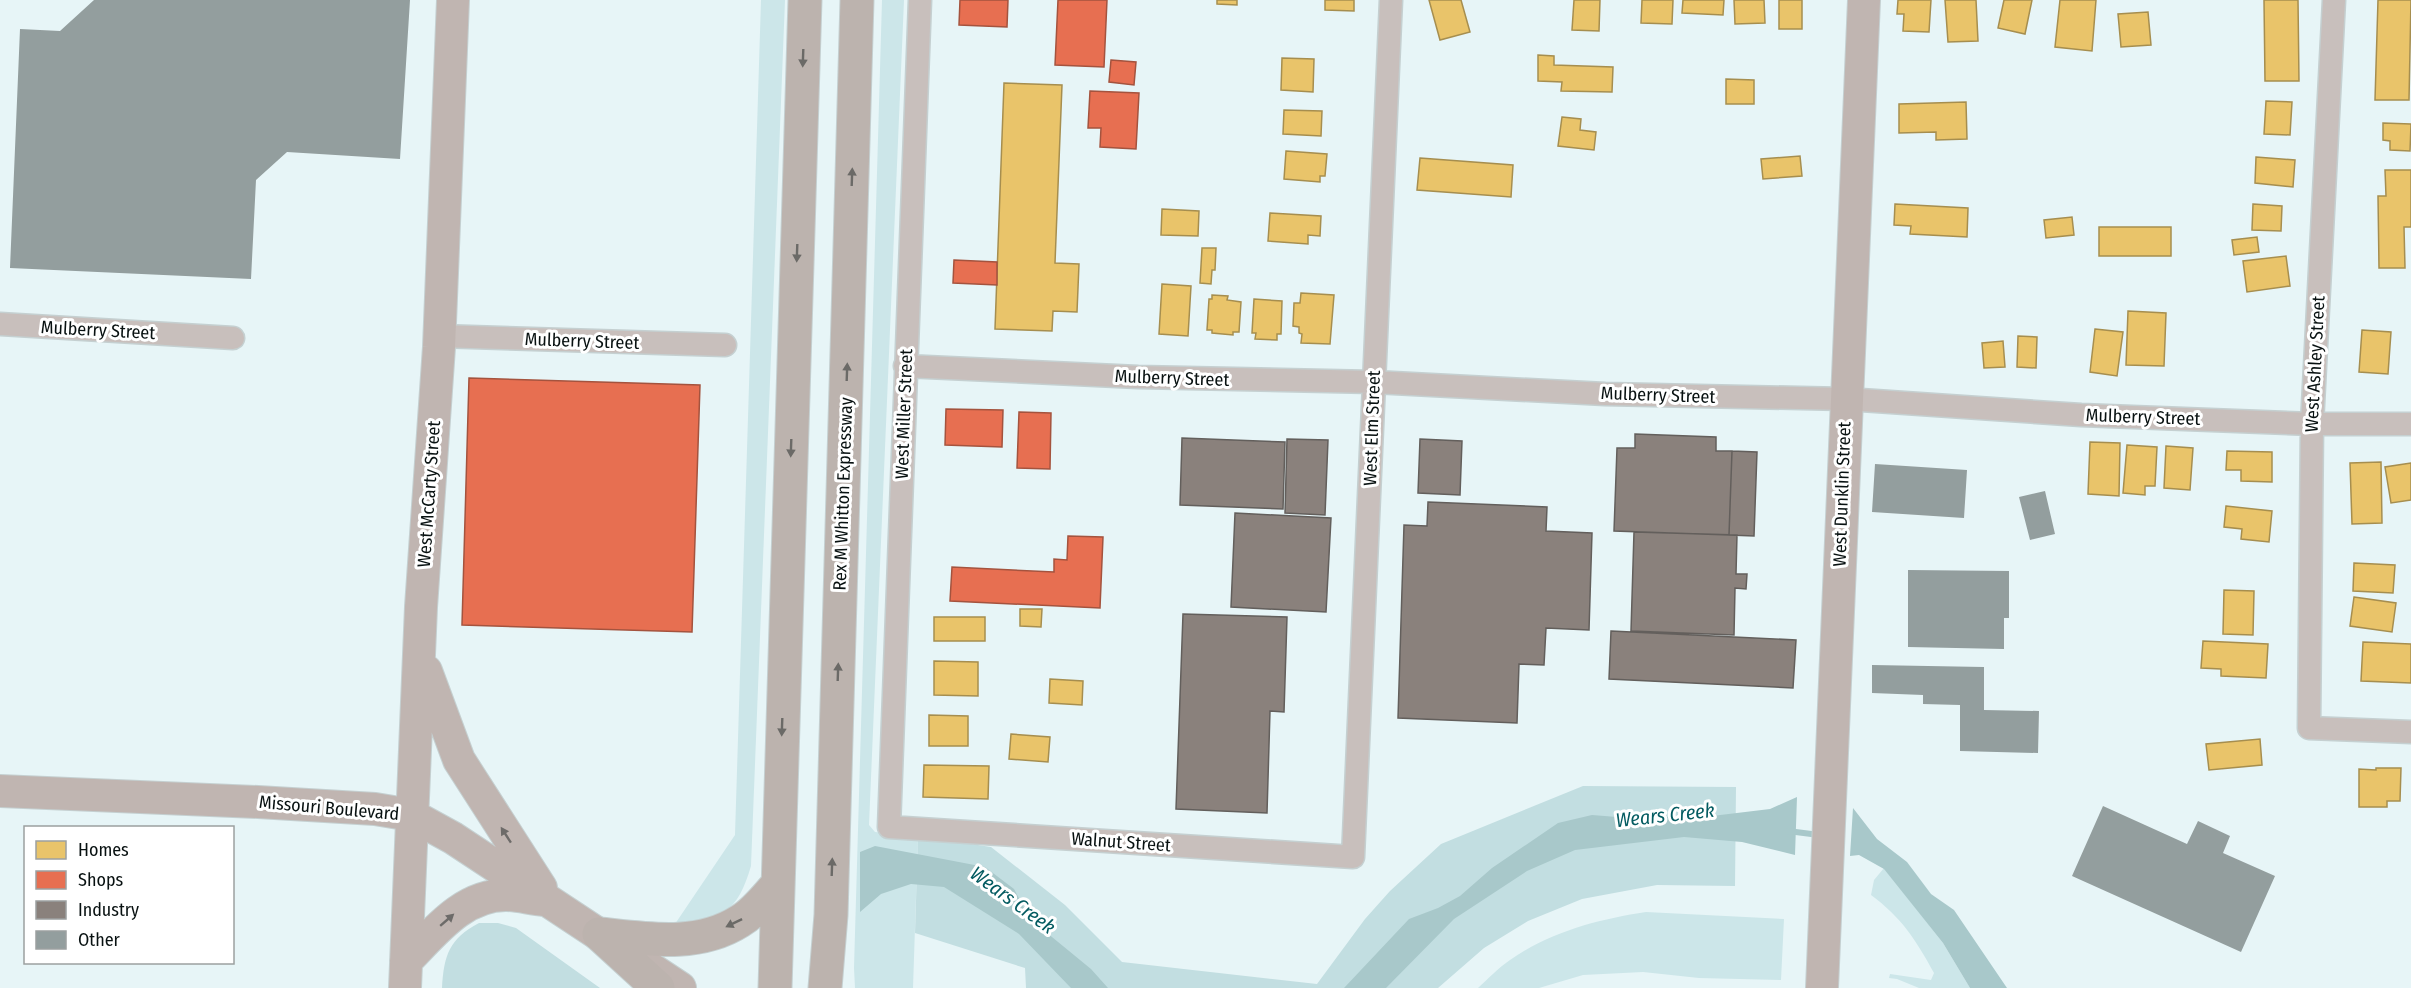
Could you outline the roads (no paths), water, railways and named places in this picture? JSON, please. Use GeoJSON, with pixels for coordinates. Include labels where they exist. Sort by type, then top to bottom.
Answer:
{"type":"FeatureCollection","features":[{"type":"Feature","properties":{"kind":"highway"},"geometry":{"type":"LineString","coordinates":[[774,988],[805,0]]}},
{"type":"Feature","properties":{"kind":"highway","name":"Rex M Whitton Expressway"},"geometry":{"type":"LineString","coordinates":[[825,988],[831,915],[857,0]]}},
{"type":"Feature","properties":{"kind":"highway"},"geometry":{"type":"LineString","coordinates":[[599,934],[660,940],[690,939],[740,921],[777,885]]}},
{"type":"Feature","properties":{"kind":"highway"},"geometry":{"type":"LineString","coordinates":[[831,915],[843,988]]}},
{"type":"Feature","properties":{"kind":"highway"},"geometry":{"type":"LineString","coordinates":[[599,934],[658,988]]}},
{"type":"Feature","properties":{"kind":"main road","name":"West McCarty Street"},"geometry":{"type":"LineString","coordinates":[[405,975],[422,607],[439,336],[453,0]]}},
{"type":"Feature","properties":{"kind":"main road","name":"West Dunklin Street"},"geometry":{"type":"LineString","coordinates":[[1822,988],[1864,0]]}},
{"type":"Feature","properties":{"kind":"main road"},"geometry":{"type":"LineString","coordinates":[[421,657],[459,760],[550,901]]}},
{"type":"Feature","properties":{"kind":"main road","name":"Missouri Boulevard"},"geometry":{"type":"LineString","coordinates":[[0,791],[258,802],[375,810],[411,815],[453,838],[680,988]]}},
{"type":"Feature","properties":{"kind":"main road"},"geometry":{"type":"LineString","coordinates":[[405,975],[447,918],[472,903],[504,895],[550,901]]}},
{"type":"Feature","properties":{"kind":"street","name":"West Miller Street"},"geometry":{"type":"LineString","coordinates":[[889,827],[920,0]]}},
{"type":"Feature","properties":{"kind":"street","name":"West Elm Street"},"geometry":{"type":"LineString","coordinates":[[1353,857],[1391,0]]}},
{"type":"Feature","properties":{"kind":"street","name":"West Ashley Street"},"geometry":{"type":"LineString","coordinates":[[2334,0],[2312,424],[2309,728],[2411,732]]}},
{"type":"Feature","properties":{"kind":"street","name":"Mulberry Street"},"geometry":{"type":"LineString","coordinates":[[0,324],[233,338]]}},
{"type":"Feature","properties":{"kind":"street","name":"Mulberry Street"},"geometry":{"type":"LineString","coordinates":[[439,336],[725,345]]}},
{"type":"Feature","properties":{"kind":"street","name":"Mulberry Street"},"geometry":{"type":"LineString","coordinates":[[905,366],[1138,377],[1374,382],[1605,394],[1846,399],[2081,415],[2312,424],[2411,424]]}},
{"type":"Feature","properties":{"kind":"street","name":"Walnut Street"},"geometry":{"type":"LineString","coordinates":[[889,827],[1353,857]]}},
{"type":"Feature","properties":{"kind":"water"},"geometry":{"type":"Polygon","coordinates":[[[1797,797],[1795,855],[1742,842],[1684,837],[1575,850],[1527,871],[1454,919],[1386,988],[1344,988],[1409,919],[1438,908],[1460,896],[1492,868],[1558,823],[1592,815],[1712,816],[1770,809],[1797,797]]]}},
{"type":"Feature","properties":{"kind":"water"},"geometry":{"type":"Polygon","coordinates":[[[1853,808],[1877,839],[1907,862],[1931,894],[1954,910],[2007,988],[1970,988],[1943,943],[1884,869],[1859,855],[1850,856],[1853,808]]]}},
{"type":"Feature","properties":{"kind":"water"},"geometry":{"type":"Polygon","coordinates":[[[875,846],[985,867],[1014,889],[1030,919],[1091,969],[1108,988],[1071,988],[1019,934],[944,887],[911,884],[881,894],[860,912],[860,852],[875,846]]]}},
{"type":"Feature","properties":{"kind":"waterway","name":"Wears Creek"},"geometry":{"type":"LineString","coordinates":[[1788,831],[1819,835]]}}]}
